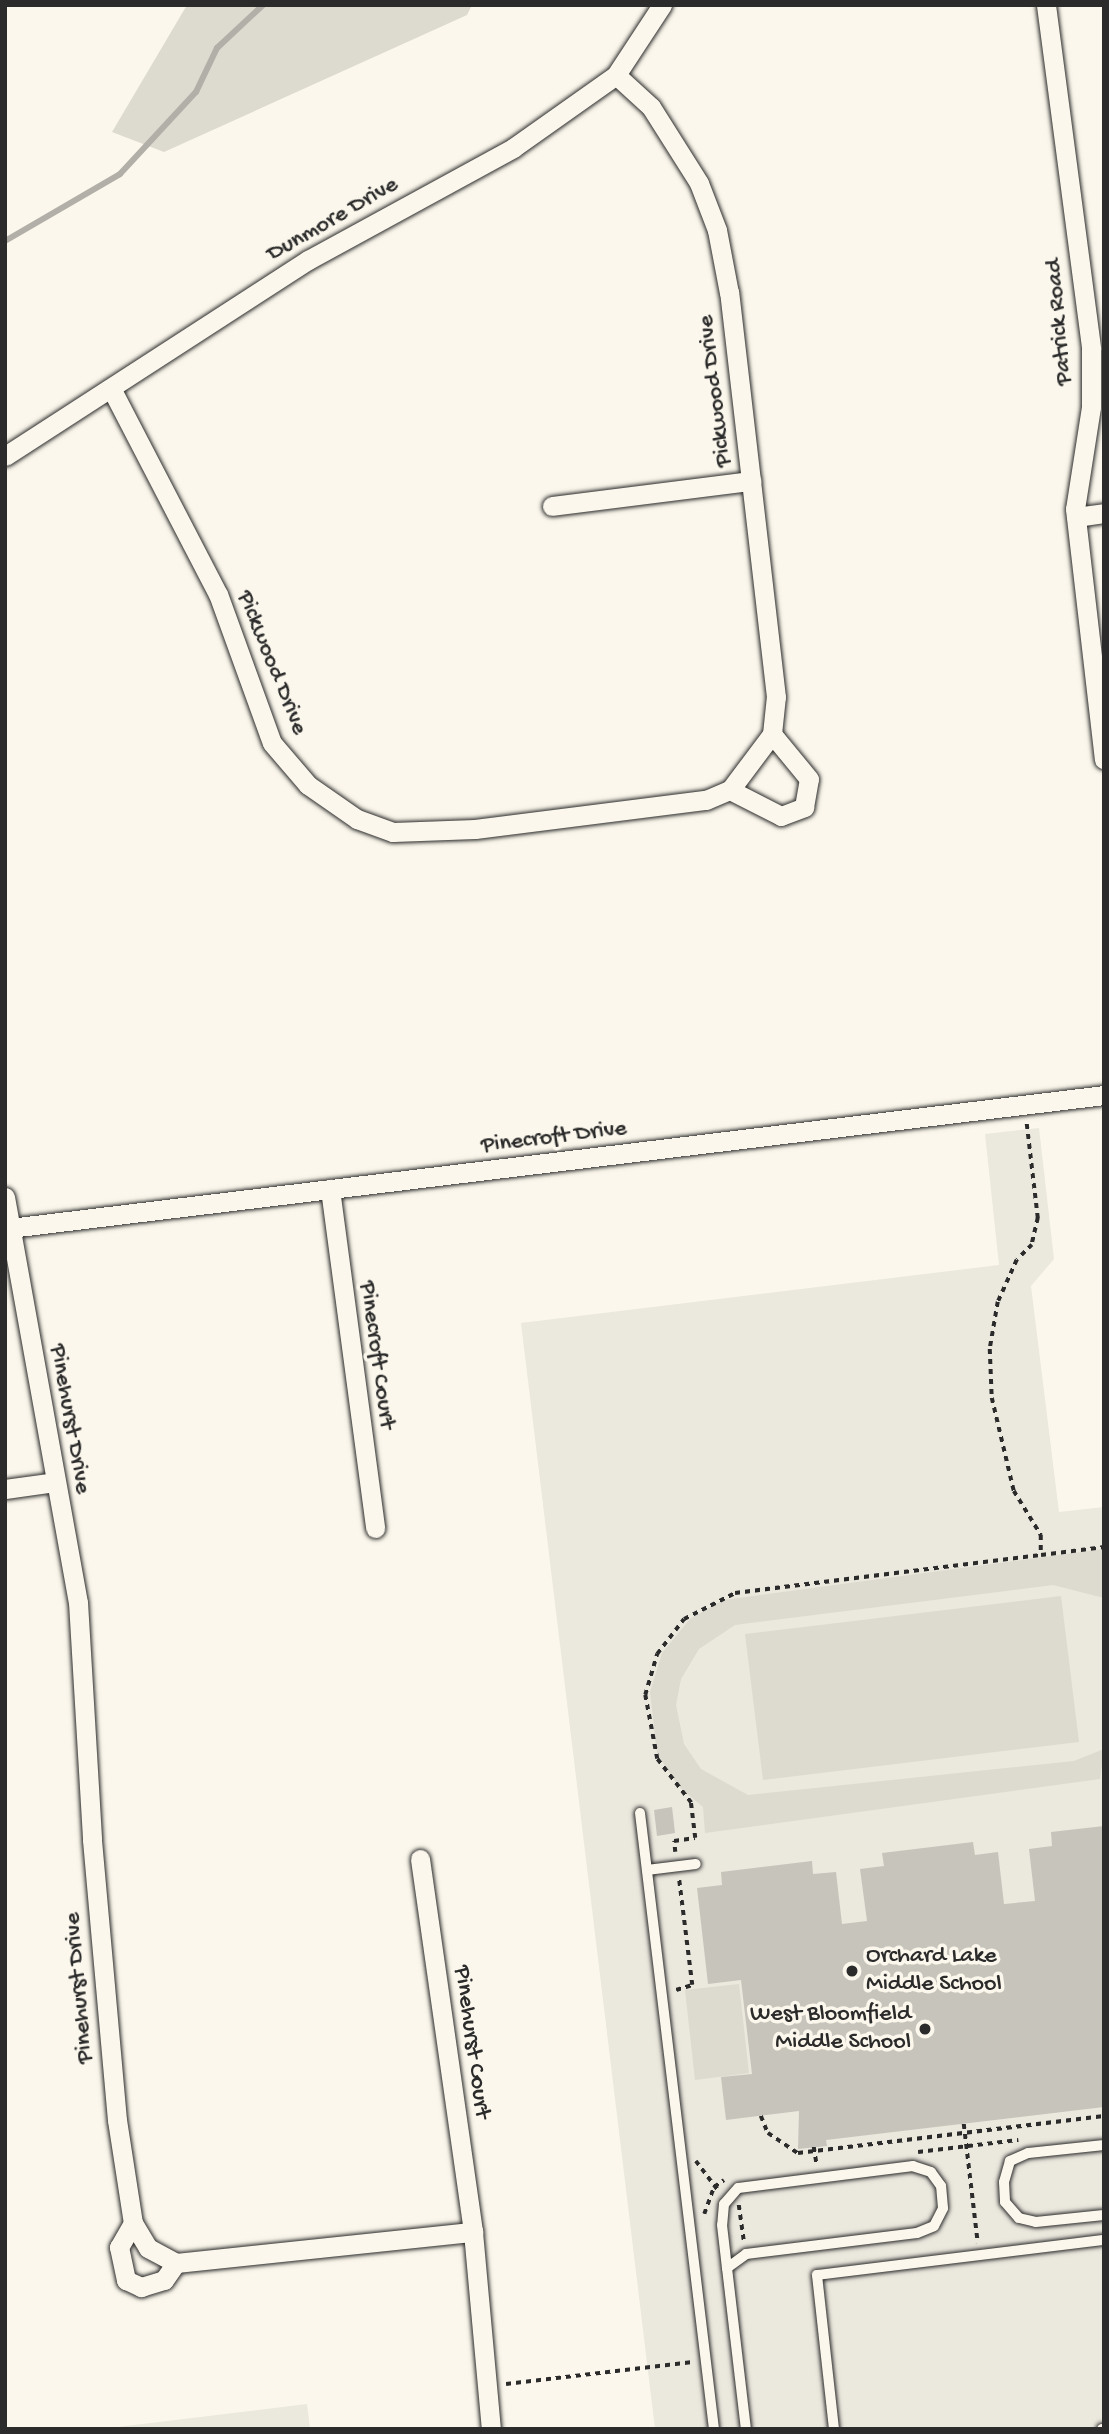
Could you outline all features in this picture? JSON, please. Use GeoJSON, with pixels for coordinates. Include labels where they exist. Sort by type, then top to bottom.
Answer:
{"type":"FeatureCollection","features":[{"type":"Feature","properties":{"kind":"street","name":"Dunmore Drive"},"geometry":{"type":"LineString","coordinates":[[5,456],[308,260],[513,148],[616,75],[662,5]]}},
{"type":"Feature","properties":{"kind":"street","name":"Patrick Road"},"geometry":{"type":"LineString","coordinates":[[1046,5],[1091,349],[1091,407],[1076,517],[1104,759]]}},
{"type":"Feature","properties":{"kind":"street","name":"Pickwood Drive"},"geometry":{"type":"LineString","coordinates":[[616,75],[678,145],[717,230],[774,668],[772,734]]}},
{"type":"Feature","properties":{"kind":"street","name":"Pickwood Drive"},"geometry":{"type":"LineString","coordinates":[[111,388],[201,557],[272,743],[308,785],[357,819],[393,832],[475,829],[706,800],[730,790]]}},
{"type":"Feature","properties":{"kind":"street"},"geometry":{"type":"LineString","coordinates":[[552,506],[751,481]]}},
{"type":"Feature","properties":{"kind":"street"},"geometry":{"type":"LineString","coordinates":[[1076,517],[1104,513]]}},
{"type":"Feature","properties":{"kind":"street"},"geometry":{"type":"LineString","coordinates":[[772,734],[809,779],[804,807],[782,816],[730,790],[772,734]]}},
{"type":"Feature","properties":{"kind":"street","name":"Pinecroft Drive"},"geometry":{"type":"LineString","coordinates":[[10,1228],[1025,1108],[1104,1095]]}},
{"type":"Feature","properties":{"kind":"street","name":"Pinecroft Court"},"geometry":{"type":"LineString","coordinates":[[330,1189],[375,1528]]}},
{"type":"Feature","properties":{"kind":"street","name":"Pinehurst Drive"},"geometry":{"type":"LineString","coordinates":[[5,1197],[78,1602],[94,1867],[117,2120],[133,2223],[148,2248],[176,2263]]}},
{"type":"Feature","properties":{"kind":"street"},"geometry":{"type":"LineString","coordinates":[[5,1489],[55,1482]]}},
{"type":"Feature","properties":{"kind":"street","name":"Pinehurst Court"},"geometry":{"type":"LineString","coordinates":[[420,1859],[473,2232]]}},
{"type":"Feature","properties":{"kind":"street"},"geometry":{"type":"LineString","coordinates":[[133,2223],[120,2247],[126,2280],[141,2287],[152,2283],[176,2263],[473,2232],[491,2429]]}},
{"type":"Feature","properties":{"kind":"lane"},"geometry":{"type":"LineString","coordinates":[[640,1813],[714,2429]]}},
{"type":"Feature","properties":{"kind":"lane"},"geometry":{"type":"LineString","coordinates":[[647,1870],[696,1864]]}},
{"type":"Feature","properties":{"kind":"lane"},"geometry":{"type":"LineString","coordinates":[[1104,2145],[1028,2153],[1010,2161],[1004,2182],[1005,2202],[1018,2218],[1036,2222],[1104,2215]]}},
{"type":"Feature","properties":{"kind":"lane"},"geometry":{"type":"LineString","coordinates":[[727,2268],[746,2253],[917,2233],[934,2226],[943,2208],[941,2186],[932,2172],[913,2166],[738,2188],[729,2199],[722,2225],[727,2268],[746,2429]]}},
{"type":"Feature","properties":{"kind":"lane"},"geometry":{"type":"LineString","coordinates":[[834,2429],[817,2275],[1104,2240]]}},
{"type":"Feature","properties":{"kind":"path"},"geometry":{"type":"LineString","coordinates":[[1025,1108],[1038,1218],[1032,1245],[1017,1260],[998,1302],[990,1349],[992,1398],[1014,1491],[1041,1535],[1041,1555]]}},
{"type":"Feature","properties":{"kind":"path"},"geometry":{"type":"LineString","coordinates":[[677,2000],[676,1987],[692,1985],[674,1841],[695,1838],[691,1803],[657,1759],[645,1695],[657,1654],[684,1619],[719,1598],[744,1591],[1104,1547]]}},
{"type":"Feature","properties":{"kind":"path"},"geometry":{"type":"LineString","coordinates":[[761,2116],[768,2133],[799,2153],[1104,2116]]}},
{"type":"Feature","properties":{"kind":"path"},"geometry":{"type":"LineString","coordinates":[[964,2124],[979,2255]]}},
{"type":"Feature","properties":{"kind":"path"},"geometry":{"type":"LineString","coordinates":[[694,2147],[696,2161],[729,2199],[743,2207],[746,2253]]}},
{"type":"Feature","properties":{"kind":"path"},"geometry":{"type":"LineString","coordinates":[[964,2242],[990,2239]]}},
{"type":"Feature","properties":{"kind":"path"},"geometry":{"type":"LineString","coordinates":[[487,2386],[705,2360]]}},
{"type":"Feature","properties":{"kind":"shaded area"},"geometry":{"type":"Polygon","coordinates":[[[187,5],[472,5],[467,15],[164,152],[112,132],[187,5]]]}},
{"type":"Feature","properties":{"kind":"shaded area","name":"Orchard Lake Middle School"},"geometry":{"type":"Polygon","coordinates":[[[1039,1128],[1054,1259],[1031,1286],[1059,1512],[1104,1507],[1104,2429],[655,2429],[521,1323],[999,1265],[985,1134],[1039,1128]]]}},
{"type":"Feature","properties":{"kind":"shaded area"},"geometry":{"type":"Polygon","coordinates":[[[1104,1549],[1104,1598],[1053,1585],[735,1625],[699,1649],[681,1679],[676,1705],[684,1744],[701,1769],[748,1795],[1074,1761],[1104,1749],[1100,1779],[705,1833],[703,1807],[678,1786],[657,1753],[650,1692],[662,1653],[690,1619],[723,1600],[1104,1549]]]}},
{"type":"Feature","properties":{"kind":"shaded area"},"geometry":{"type":"Polygon","coordinates":[[[1061,1596],[1079,1742],[763,1780],[745,1634],[1061,1596]]]}},
{"type":"Feature","properties":{"kind":"shaded area"},"geometry":{"type":"Polygon","coordinates":[[[739,1984],[749,2073],[695,2080],[685,1990],[739,1984]]]}},
{"type":"Feature","properties":{"kind":"shaded area"},"geometry":{"type":"Polygon","coordinates":[[[307,2404],[310,2429],[101,2429],[307,2404]]]}},
{"type":"Feature","properties":{"kind":"building"},"geometry":{"type":"Polygon","coordinates":[[[672,1807],[675,1833],[657,1836],[654,1810],[672,1807]]]}},
{"type":"Feature","properties":{"kind":"building","name":"West Bloomfield Middle School"},"geometry":{"type":"Polygon","coordinates":[[[1104,1826],[1104,2107],[826,2140],[827,2146],[798,2149],[799,2111],[726,2120],[721,2077],[752,2074],[741,1980],[708,1984],[697,1888],[722,1885],[721,1872],[812,1861],[813,1874],[836,1872],[842,1924],[867,1921],[860,1869],[884,1866],[882,1853],[973,1842],[975,1855],[998,1852],[1004,1904],[1035,1901],[1029,1849],[1052,1846],[1051,1832],[1104,1826]]]}},
{"type":"Feature","properties":{"kind":"waterway"},"geometry":{"type":"LineString","coordinates":[[5,241],[120,174],[196,92],[217,48],[263,5]]}},
{"type":"Feature","properties":{"kind":"place","name":"Orchard Lake Middle School"},"geometry":{"type":"Point","coordinates":[852,1971]}},
{"type":"Feature","properties":{"kind":"place","name":"West Bloomfield Middle School"},"geometry":{"type":"Point","coordinates":[925,2029]}}]}
